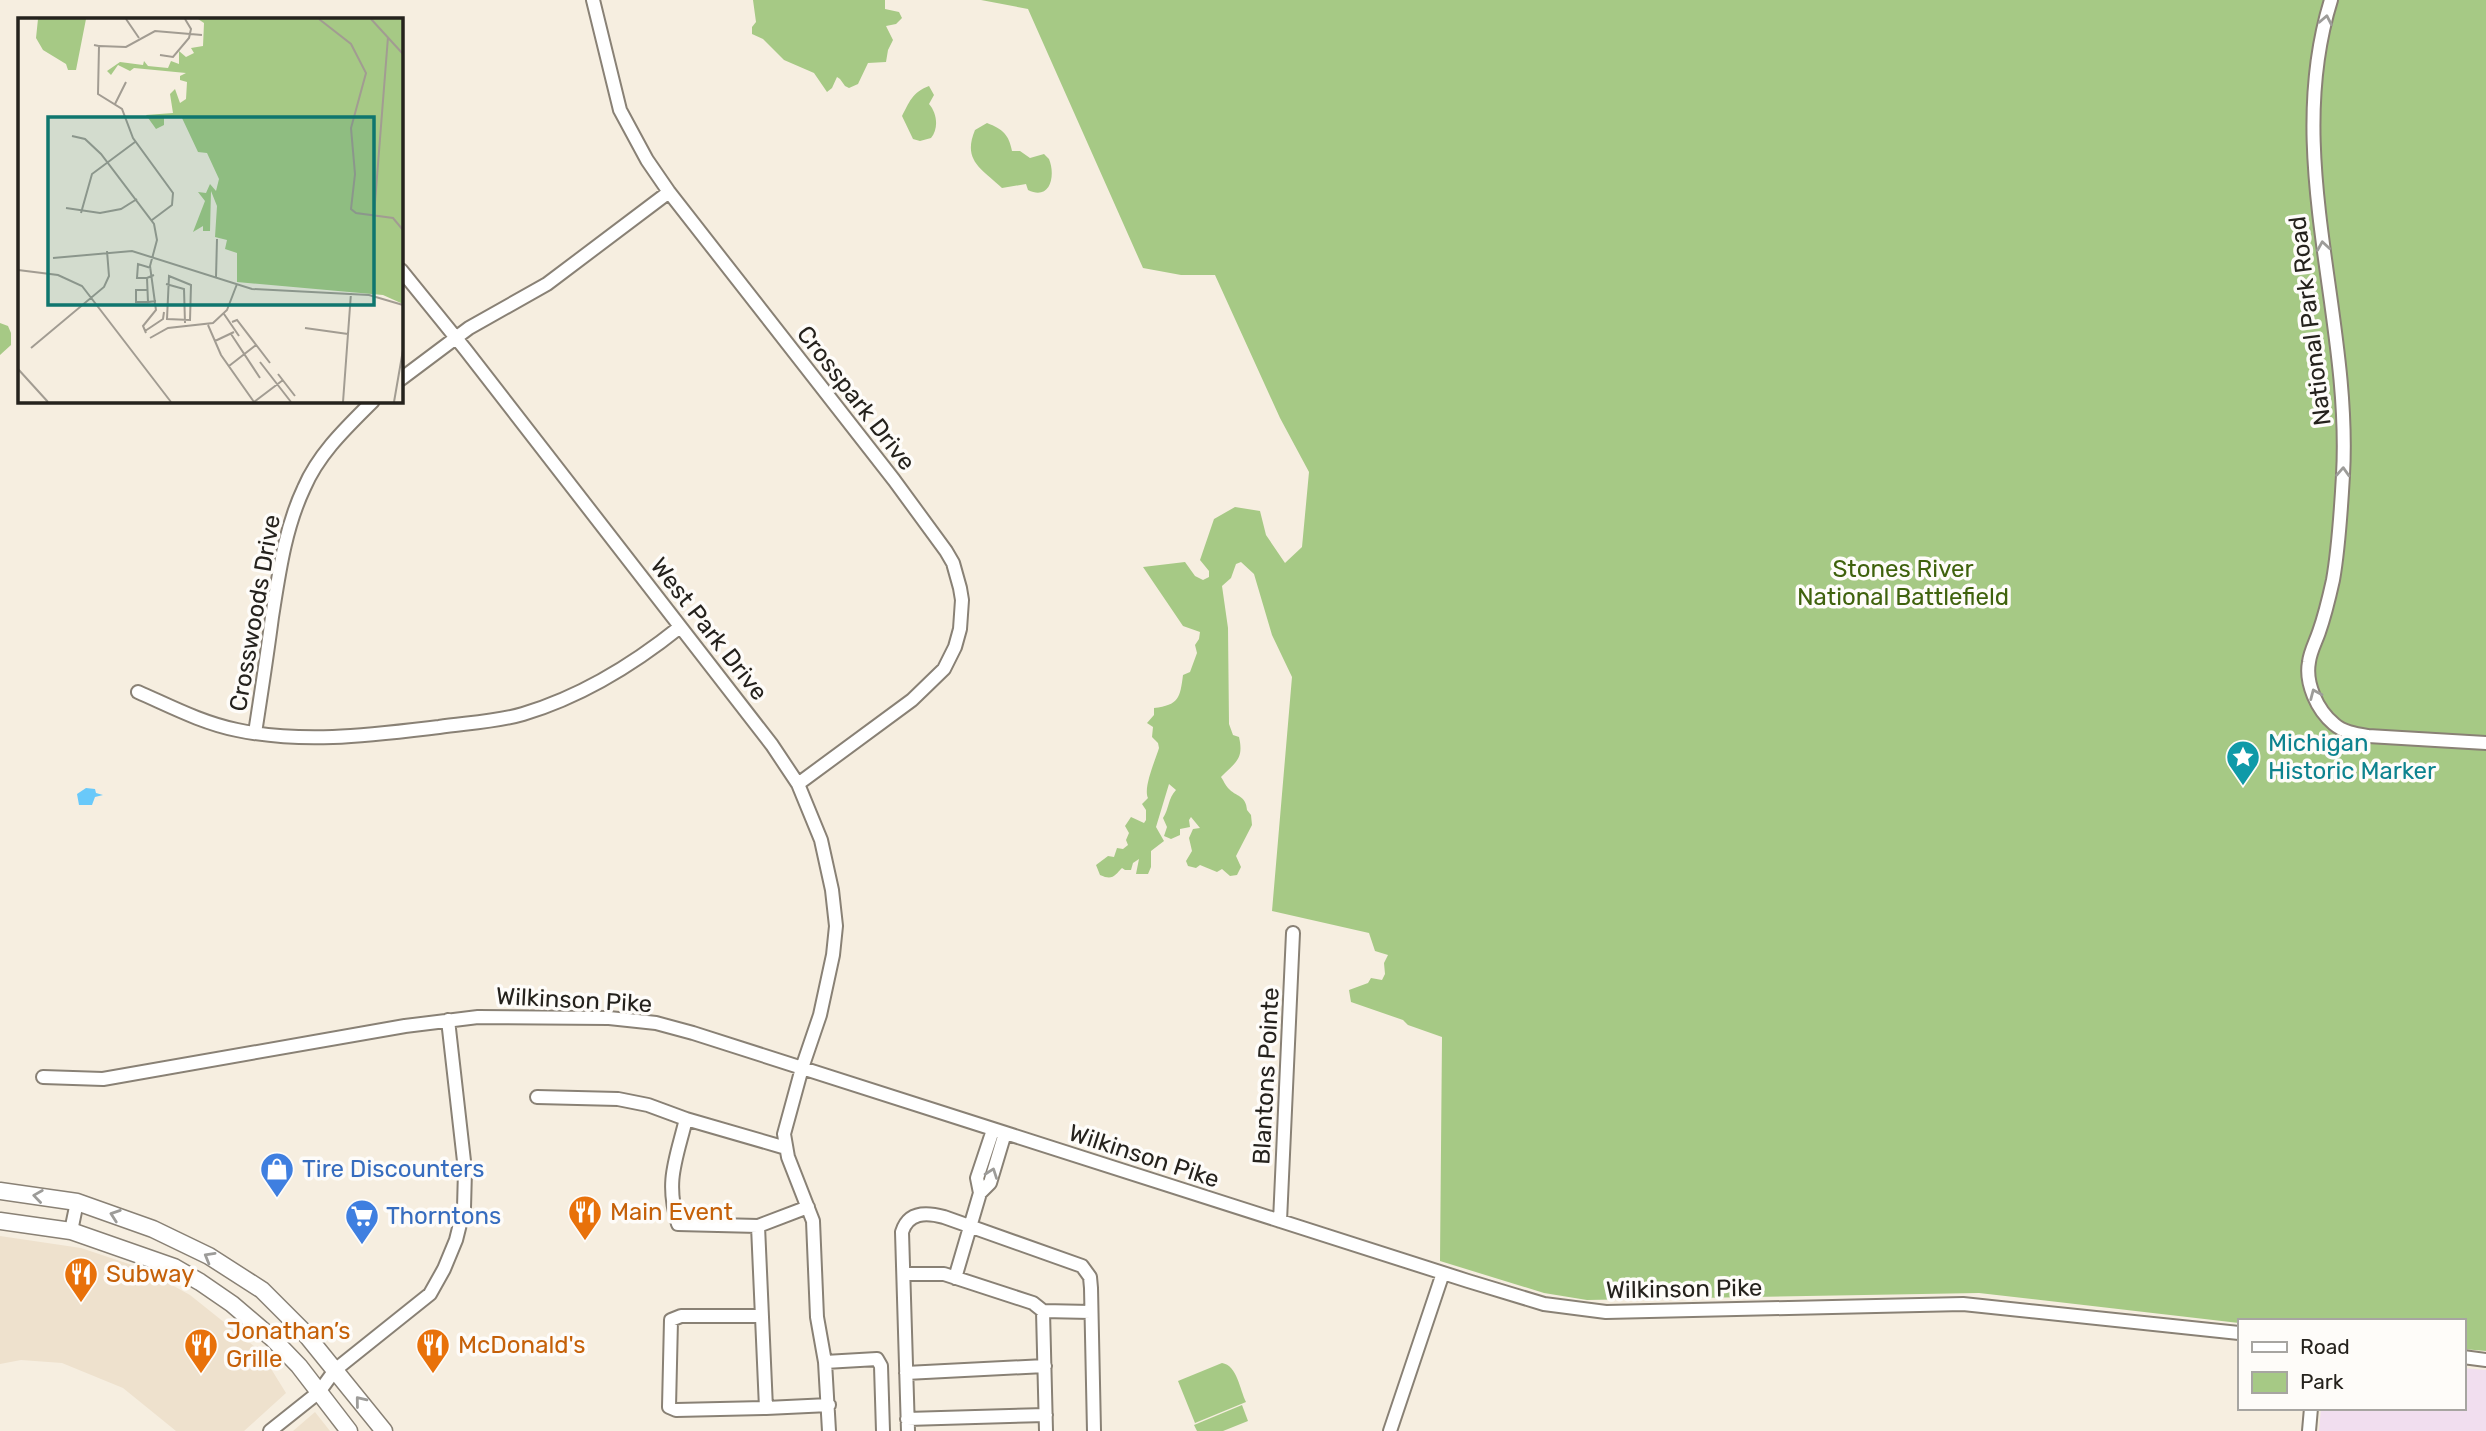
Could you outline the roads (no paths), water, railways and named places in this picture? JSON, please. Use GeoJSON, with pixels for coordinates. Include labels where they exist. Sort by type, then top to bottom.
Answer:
{"type":"FeatureCollection","features":[{"type":"Feature","properties":{"kind":"main road"},"geometry":{"type":"LineString","coordinates":[[0,1191],[76,1202],[153,1229],[209,1256],[262,1290],[303,1331],[384,1431]]}},
{"type":"Feature","properties":{"kind":"main road"},"geometry":{"type":"LineString","coordinates":[[0,1221],[71,1231],[174,1267],[205,1285],[263,1329],[299,1366],[349,1431]]}},
{"type":"Feature","properties":{"kind":"street","name":"Crosspark Drive"},"geometry":{"type":"LineString","coordinates":[[593,0],[620,110],[647,160],[668,192],[879,460],[946,551],[953,563],[960,588],[960,629],[944,669],[922,692],[798,784]]}},
{"type":"Feature","properties":{"kind":"street","name":"National Park Road"},"geometry":{"type":"LineString","coordinates":[[2331,0],[2316,82],[2314,164],[2316,198],[2340,362],[2345,437],[2333,580],[2309,662],[2309,679],[2323,712],[2334,724],[2350,733],[2486,743]]}},
{"type":"Feature","properties":{"kind":"street"},"geometry":{"type":"LineString","coordinates":[[402,378],[456,337],[547,284],[668,192]]}},
{"type":"Feature","properties":{"kind":"street","name":"West Park Drive"},"geometry":{"type":"LineString","coordinates":[[402,271],[772,745],[798,784],[826,855],[836,926],[828,983],[784,1134],[786,1148]]}},
{"type":"Feature","properties":{"kind":"street","name":"Crosswoods Drive"},"geometry":{"type":"LineString","coordinates":[[255,733],[281,558],[290,522],[304,486],[321,458],[340,433],[372,402]]}},
{"type":"Feature","properties":{"kind":"street"},"geometry":{"type":"LineString","coordinates":[[138,692],[201,719],[235,730],[297,738],[340,738],[471,723],[521,715],[560,700],[597,683],[680,627]]}},
{"type":"Feature","properties":{"kind":"street","name":"Blantons Pointe"},"geometry":{"type":"LineString","coordinates":[[1280,1221],[1293,933]]}},
{"type":"Feature","properties":{"kind":"street","name":"Wilkinson Pike"},"geometry":{"type":"LineString","coordinates":[[43,1077],[103,1079],[448,1020],[507,1016],[640,1020],[694,1033],[1544,1304],[1591,1311],[1963,1304],[2238,1333]]}},
{"type":"Feature","properties":{"kind":"street"},"geometry":{"type":"LineString","coordinates":[[270,1431],[319,1392],[335,1370],[430,1294],[444,1269],[456,1240],[464,1208],[465,1170],[448,1020]]}},
{"type":"Feature","properties":{"kind":"street"},"geometry":{"type":"LineString","coordinates":[[537,1097],[618,1099],[648,1105],[786,1148],[813,1221],[817,1317],[825,1362],[829,1431]]}},
{"type":"Feature","properties":{"kind":"street"},"geometry":{"type":"LineString","coordinates":[[686,1119],[670,1181],[678,1224],[758,1226],[808,1207]]}},
{"type":"Feature","properties":{"kind":"street"},"geometry":{"type":"LineString","coordinates":[[955,1278],[980,1193],[990,1183],[999,1131]]}},
{"type":"Feature","properties":{"kind":"street"},"geometry":{"type":"LineString","coordinates":[[71,1231],[76,1202]]}},
{"type":"Feature","properties":{"kind":"street"},"geometry":{"type":"LineString","coordinates":[[1046,1415],[907,1425],[902,1232],[909,1220],[923,1213],[934,1214],[1082,1266],[1090,1278],[1094,1431]]}},
{"type":"Feature","properties":{"kind":"street"},"geometry":{"type":"LineString","coordinates":[[758,1226],[766,1408]]}},
{"type":"Feature","properties":{"kind":"street"},"geometry":{"type":"LineString","coordinates":[[904,1274],[933,1273],[955,1278],[1033,1303],[1043,1311],[1091,1312]]}},
{"type":"Feature","properties":{"kind":"street"},"geometry":{"type":"LineString","coordinates":[[1390,1431],[1443,1273]]}},
{"type":"Feature","properties":{"kind":"street"},"geometry":{"type":"LineString","coordinates":[[1043,1311],[1046,1431]]}},
{"type":"Feature","properties":{"kind":"street"},"geometry":{"type":"LineString","coordinates":[[762,1316],[681,1316],[671,1320],[670,1407],[677,1410],[828,1405]]}},
{"type":"Feature","properties":{"kind":"street"},"geometry":{"type":"LineString","coordinates":[[2465,1357],[2486,1360]]}},
{"type":"Feature","properties":{"kind":"street"},"geometry":{"type":"LineString","coordinates":[[825,1362],[877,1359],[881,1366],[883,1431]]}},
{"type":"Feature","properties":{"kind":"street"},"geometry":{"type":"LineString","coordinates":[[906,1373],[1045,1366]]}},
{"type":"Feature","properties":{"kind":"street"},"geometry":{"type":"LineString","coordinates":[[2309,1431],[2311,1410]]}},
{"type":"Feature","properties":{"kind":"water"},"geometry":{"type":"Polygon","coordinates":[[[86,788],[95,789],[96,793],[103,795],[95,797],[92,805],[79,805],[77,794],[86,788]]]}},
{"type":"Feature","properties":{"kind":"place","name":"Michigan Historic Marker"},"geometry":{"type":"Point","coordinates":[2243,787]}},
{"type":"Feature","properties":{"kind":"place","name":"Tire Discounters"},"geometry":{"type":"Point","coordinates":[277,1199]}},
{"type":"Feature","properties":{"kind":"place","name":"Main Event"},"geometry":{"type":"Point","coordinates":[585,1242]}},
{"type":"Feature","properties":{"kind":"place","name":"Thorntons"},"geometry":{"type":"Point","coordinates":[362,1246]}},
{"type":"Feature","properties":{"kind":"place","name":"Subway"},"geometry":{"type":"Point","coordinates":[81,1304]}},
{"type":"Feature","properties":{"kind":"place","name":"Jonathan’s Grille"},"geometry":{"type":"Point","coordinates":[201,1375]}},
{"type":"Feature","properties":{"kind":"place","name":"McDonald's"},"geometry":{"type":"Point","coordinates":[433,1375]}},
{"type":"Feature","properties":{"kind":"park label","name":"Stones River National Battlefield"},"geometry":{"type":"Point","coordinates":[1903,583]}}]}
